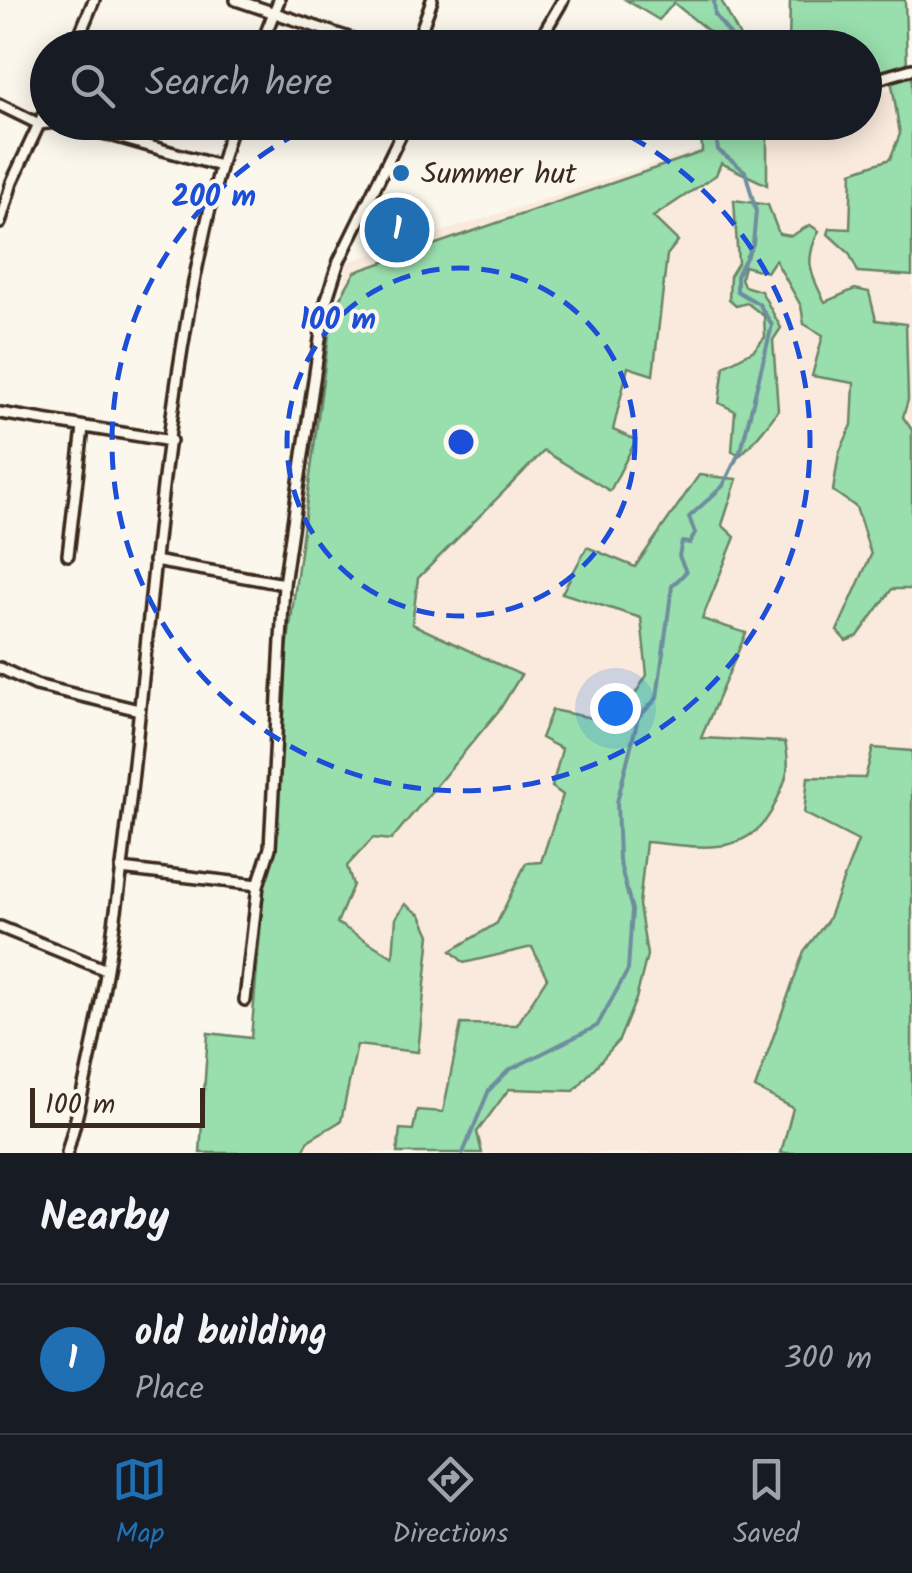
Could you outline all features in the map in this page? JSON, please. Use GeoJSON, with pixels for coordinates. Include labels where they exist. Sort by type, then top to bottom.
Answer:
{"type":"FeatureCollection","features":[{"type":"Feature","properties":{"kind":"street"},"geometry":{"type":"LineString","coordinates":[[82,30],[94,0]]}},
{"type":"Feature","properties":{"kind":"street"},"geometry":{"type":"LineString","coordinates":[[236,0],[328,30]]}},
{"type":"Feature","properties":{"kind":"street"},"geometry":{"type":"LineString","coordinates":[[267,30],[279,0]]}},
{"type":"Feature","properties":{"kind":"street"},"geometry":{"type":"LineString","coordinates":[[421,30],[432,0]]}},
{"type":"Feature","properties":{"kind":"street"},"geometry":{"type":"LineString","coordinates":[[546,30],[564,0]]}},
{"type":"Feature","properties":{"kind":"street"},"geometry":{"type":"LineString","coordinates":[[882,78],[912,70]]}},
{"type":"Feature","properties":{"kind":"street"},"geometry":{"type":"LineString","coordinates":[[0,105],[30,120]]}},
{"type":"Feature","properties":{"kind":"street"},"geometry":{"type":"LineString","coordinates":[[0,223],[33,140]]}},
{"type":"Feature","properties":{"kind":"street"},"geometry":{"type":"LineString","coordinates":[[125,140],[220,166]]}},
{"type":"Feature","properties":{"kind":"street"},"geometry":{"type":"LineString","coordinates":[[66,1153],[97,1028],[121,869],[154,562],[196,269],[228,140]]}},
{"type":"Feature","properties":{"kind":"street"},"geometry":{"type":"LineString","coordinates":[[245,1000],[258,884],[270,848],[284,584],[325,304],[339,261],[398,140]]}},
{"type":"Feature","properties":{"kind":"street"},"geometry":{"type":"LineString","coordinates":[[0,413],[171,440]]}},
{"type":"Feature","properties":{"kind":"street"},"geometry":{"type":"LineString","coordinates":[[68,555],[83,428]]}},
{"type":"Feature","properties":{"kind":"street"},"geometry":{"type":"LineString","coordinates":[[154,562],[284,584]]}},
{"type":"Feature","properties":{"kind":"street"},"geometry":{"type":"LineString","coordinates":[[1,670],[36,686],[139,710]]}},
{"type":"Feature","properties":{"kind":"street"},"geometry":{"type":"LineString","coordinates":[[121,869],[258,884]]}},
{"type":"Feature","properties":{"kind":"street"},"geometry":{"type":"LineString","coordinates":[[0,928],[106,970]]}},
{"type":"Feature","properties":{"kind":"shaded area"},"geometry":{"type":"Polygon","coordinates":[[[912,82],[912,1153],[254,1153],[277,816],[347,262],[729,140],[882,140],[882,92],[912,82]]]}},
{"type":"Feature","properties":{"kind":"green space"},"geometry":{"type":"Polygon","coordinates":[[[626,0],[721,0],[736,30],[707,30],[674,3],[659,20],[626,0]]]}},
{"type":"Feature","properties":{"kind":"green space"},"geometry":{"type":"Polygon","coordinates":[[[790,0],[905,0],[907,67],[912,67],[912,276],[858,272],[849,253],[828,234],[830,228],[850,229],[852,172],[890,159],[900,134],[890,72],[882,72],[882,30],[789,30],[790,0]]]}},
{"type":"Feature","properties":{"kind":"green space"},"geometry":{"type":"Polygon","coordinates":[[[702,140],[767,140],[767,185],[721,163],[716,175],[653,217],[678,241],[667,255],[653,375],[628,367],[613,430],[636,440],[610,491],[544,451],[418,578],[412,624],[521,675],[500,709],[391,840],[373,838],[347,866],[353,885],[337,923],[393,957],[396,918],[405,904],[421,915],[430,935],[418,1052],[357,1045],[341,1121],[309,1140],[302,1153],[200,1153],[208,1033],[251,1038],[280,702],[332,312],[355,272],[702,152],[702,140]]]}},
{"type":"Feature","properties":{"kind":"green space"},"geometry":{"type":"Polygon","coordinates":[[[734,200],[768,205],[779,234],[791,236],[810,225],[819,231],[810,259],[825,302],[855,289],[869,292],[876,320],[906,324],[908,400],[903,417],[912,430],[912,589],[892,589],[858,636],[846,641],[837,631],[871,555],[856,507],[833,491],[839,453],[852,425],[854,383],[812,376],[823,335],[804,324],[801,306],[775,260],[767,272],[744,266],[744,286],[761,291],[781,328],[773,340],[778,410],[744,452],[740,455],[732,451],[735,411],[719,403],[724,366],[754,350],[765,337],[764,316],[747,303],[736,306],[729,300],[730,276],[738,263],[734,200]]]}},
{"type":"Feature","properties":{"kind":"green space"},"geometry":{"type":"Polygon","coordinates":[[[699,475],[737,479],[722,525],[735,537],[702,619],[746,633],[701,738],[785,742],[788,766],[780,794],[765,821],[737,842],[703,847],[646,842],[639,905],[647,955],[636,999],[619,1040],[574,1091],[509,1089],[477,1132],[482,1153],[397,1153],[400,1129],[413,1130],[417,1110],[443,1112],[461,1024],[517,1025],[547,978],[532,947],[464,963],[451,951],[497,923],[526,863],[541,862],[563,795],[552,787],[562,749],[541,738],[552,710],[617,723],[647,675],[641,618],[562,593],[587,547],[635,567],[699,475]]]}},
{"type":"Feature","properties":{"kind":"green space"},"geometry":{"type":"Polygon","coordinates":[[[873,748],[912,751],[912,1153],[781,1153],[793,1108],[755,1088],[804,951],[828,920],[858,841],[804,813],[808,777],[865,778],[873,748]]]}},
{"type":"Feature","properties":{"kind":"waterway"},"geometry":{"type":"LineString","coordinates":[[714,0],[715,15],[726,30]]}},
{"type":"Feature","properties":{"kind":"waterway"},"geometry":{"type":"LineString","coordinates":[[463,1153],[489,1090],[509,1070],[597,1026],[628,970],[632,910],[619,860],[617,802],[638,718],[657,698],[672,586],[686,572],[679,556],[682,542],[690,543],[695,533],[689,517],[723,486],[742,447],[772,325],[759,304],[737,291],[737,275],[753,244],[756,211],[745,171],[718,150],[717,140]]}},
{"type":"Feature","properties":{"kind":"place","name":"Summer hut"},"geometry":{"type":"Point","coordinates":[401,173]}},
{"type":"Feature","properties":{"kind":"place","name":"old building"},"geometry":{"type":"Point","coordinates":[397,230]}}]}
